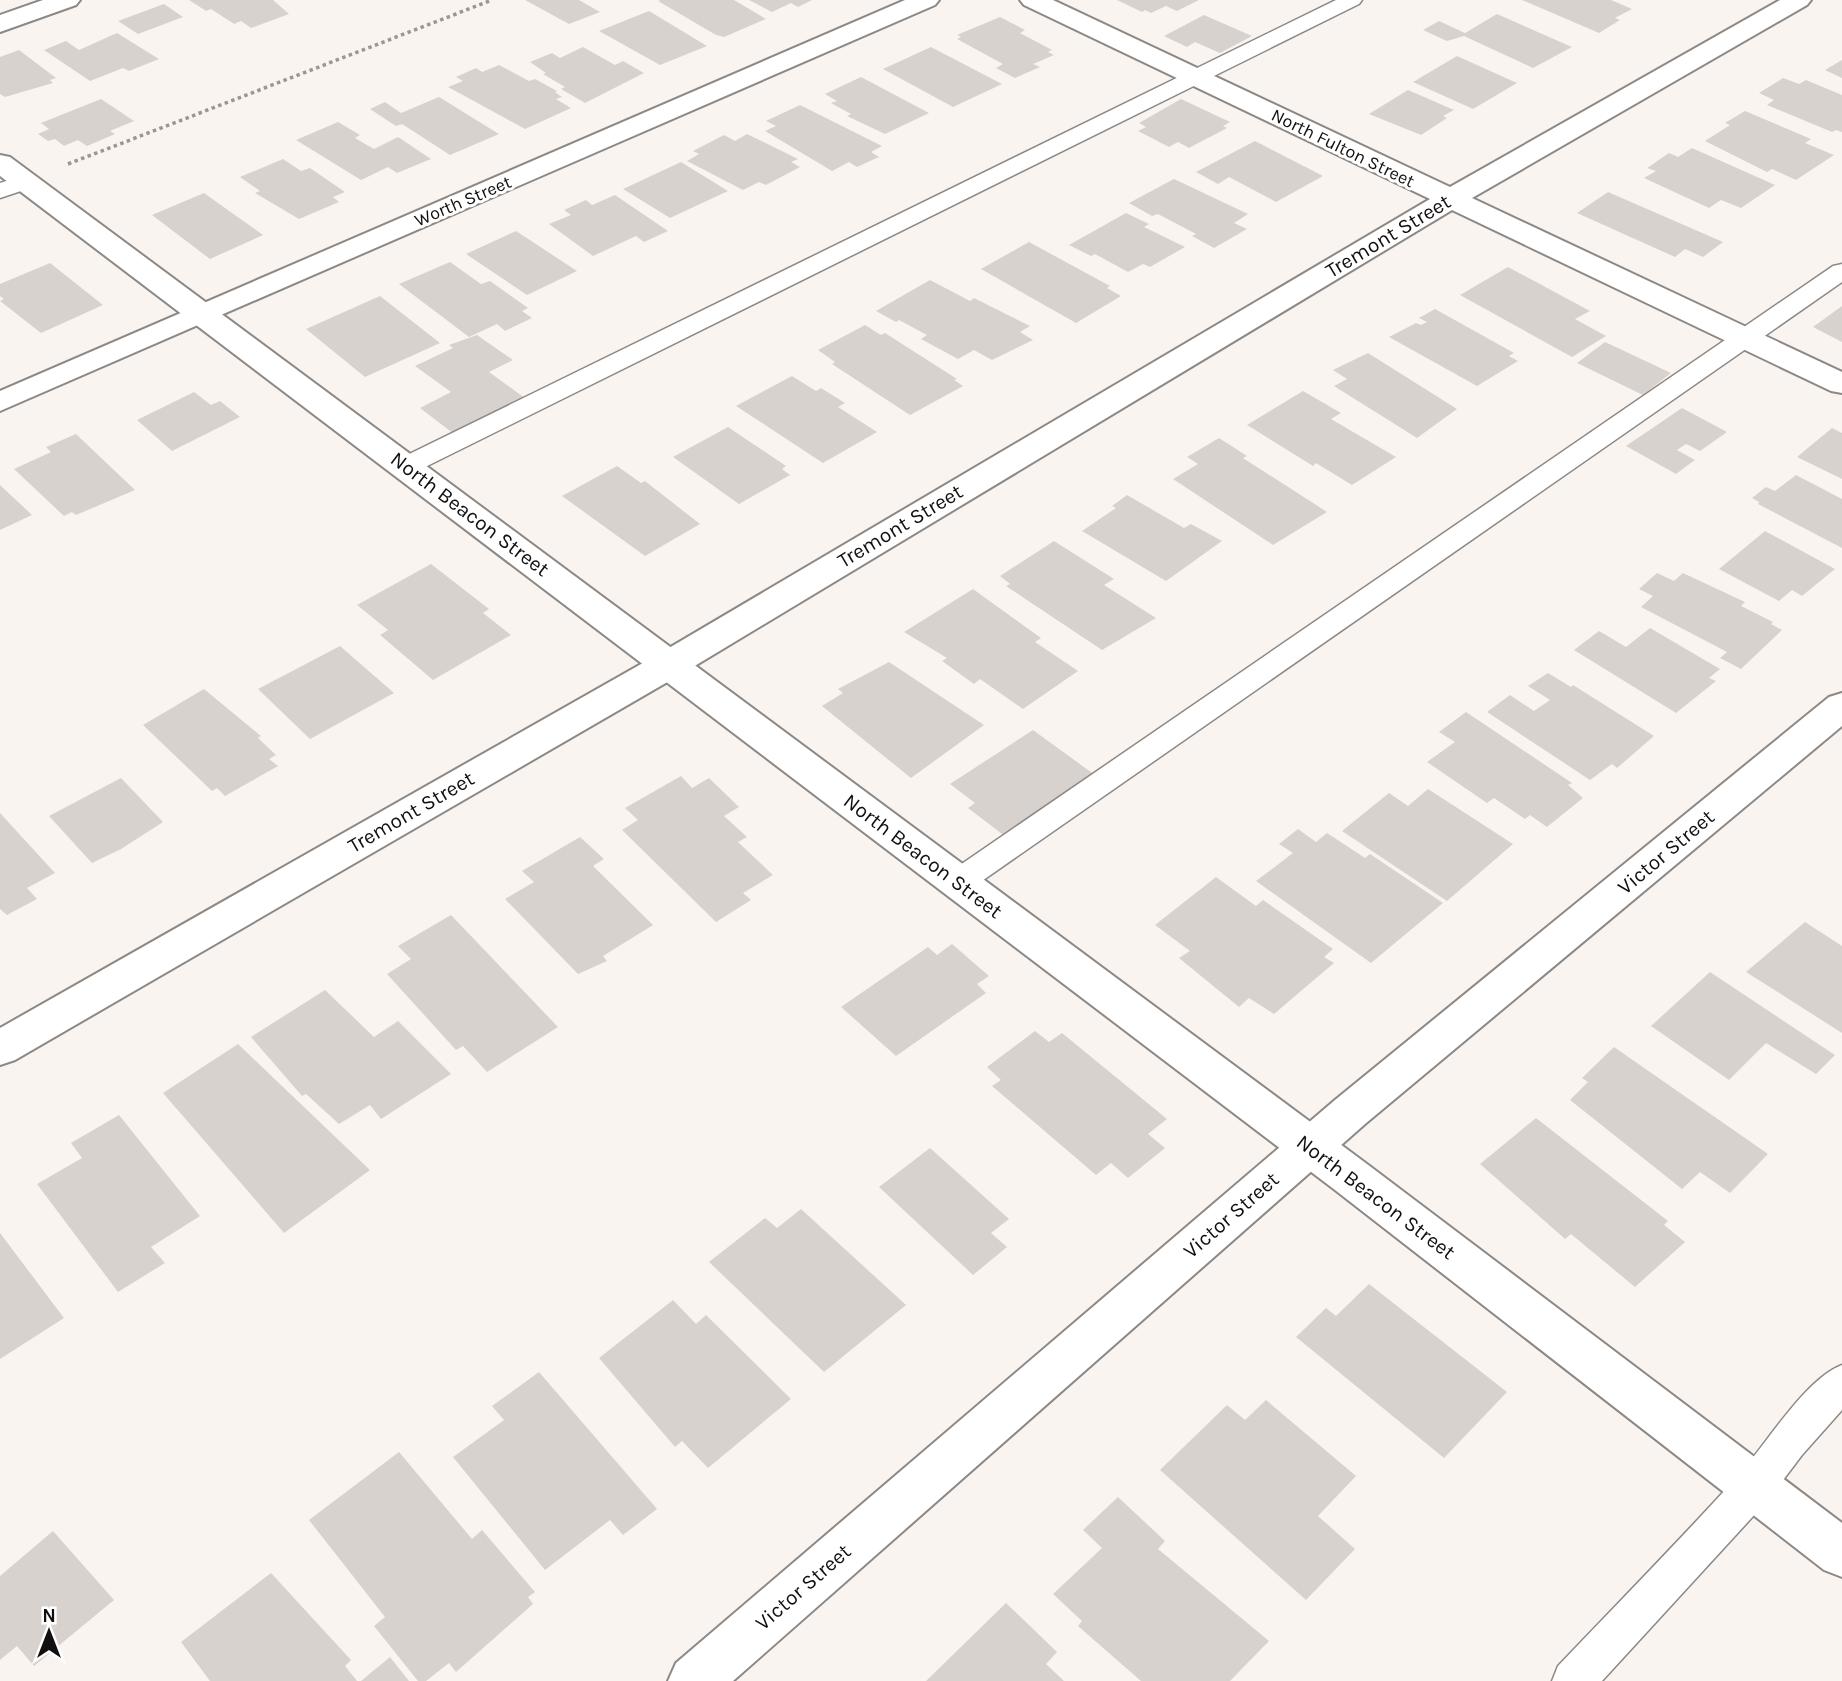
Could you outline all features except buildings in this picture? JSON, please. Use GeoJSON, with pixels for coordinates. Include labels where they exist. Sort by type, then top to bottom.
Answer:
{"type":"FeatureCollection","features":[{"type":"Feature","properties":{"kind":"street"},"geometry":{"type":"LineString","coordinates":[[0,24],[67,0]]}},
{"type":"Feature","properties":{"kind":"street","name":"Worth Street"},"geometry":{"type":"LineString","coordinates":[[0,402],[926,0]]}},
{"type":"Feature","properties":{"kind":"street","name":"North Fulton Street"},"geometry":{"type":"LineString","coordinates":[[1034,0],[1842,384]]}},
{"type":"Feature","properties":{"kind":"street","name":"Tremont Street"},"geometry":{"type":"LineString","coordinates":[[0,1048],[670,664],[1450,199],[1798,0]]}},
{"type":"Feature","properties":{"kind":"street","name":"North Beacon Street"},"geometry":{"type":"LineString","coordinates":[[8,179],[202,314],[407,466],[1842,1553]]}},
{"type":"Feature","properties":{"kind":"street","name":"Victor Street"},"geometry":{"type":"LineString","coordinates":[[694,1681],[1309,1147],[1842,706]]}},
{"type":"Feature","properties":{"kind":"lane"},"geometry":{"type":"LineString","coordinates":[[407,466],[1352,0]]}},
{"type":"Feature","properties":{"kind":"lane"},"geometry":{"type":"LineString","coordinates":[[958,882],[1746,340],[1842,271]]}},
{"type":"Feature","properties":{"kind":"lane"},"geometry":{"type":"LineString","coordinates":[[1573,1681],[1754,1487],[1788,1441],[1842,1381]]}},
{"type":"Feature","properties":{"kind":"path"},"geometry":{"type":"LineString","coordinates":[[8,179],[492,0]]}}]}
